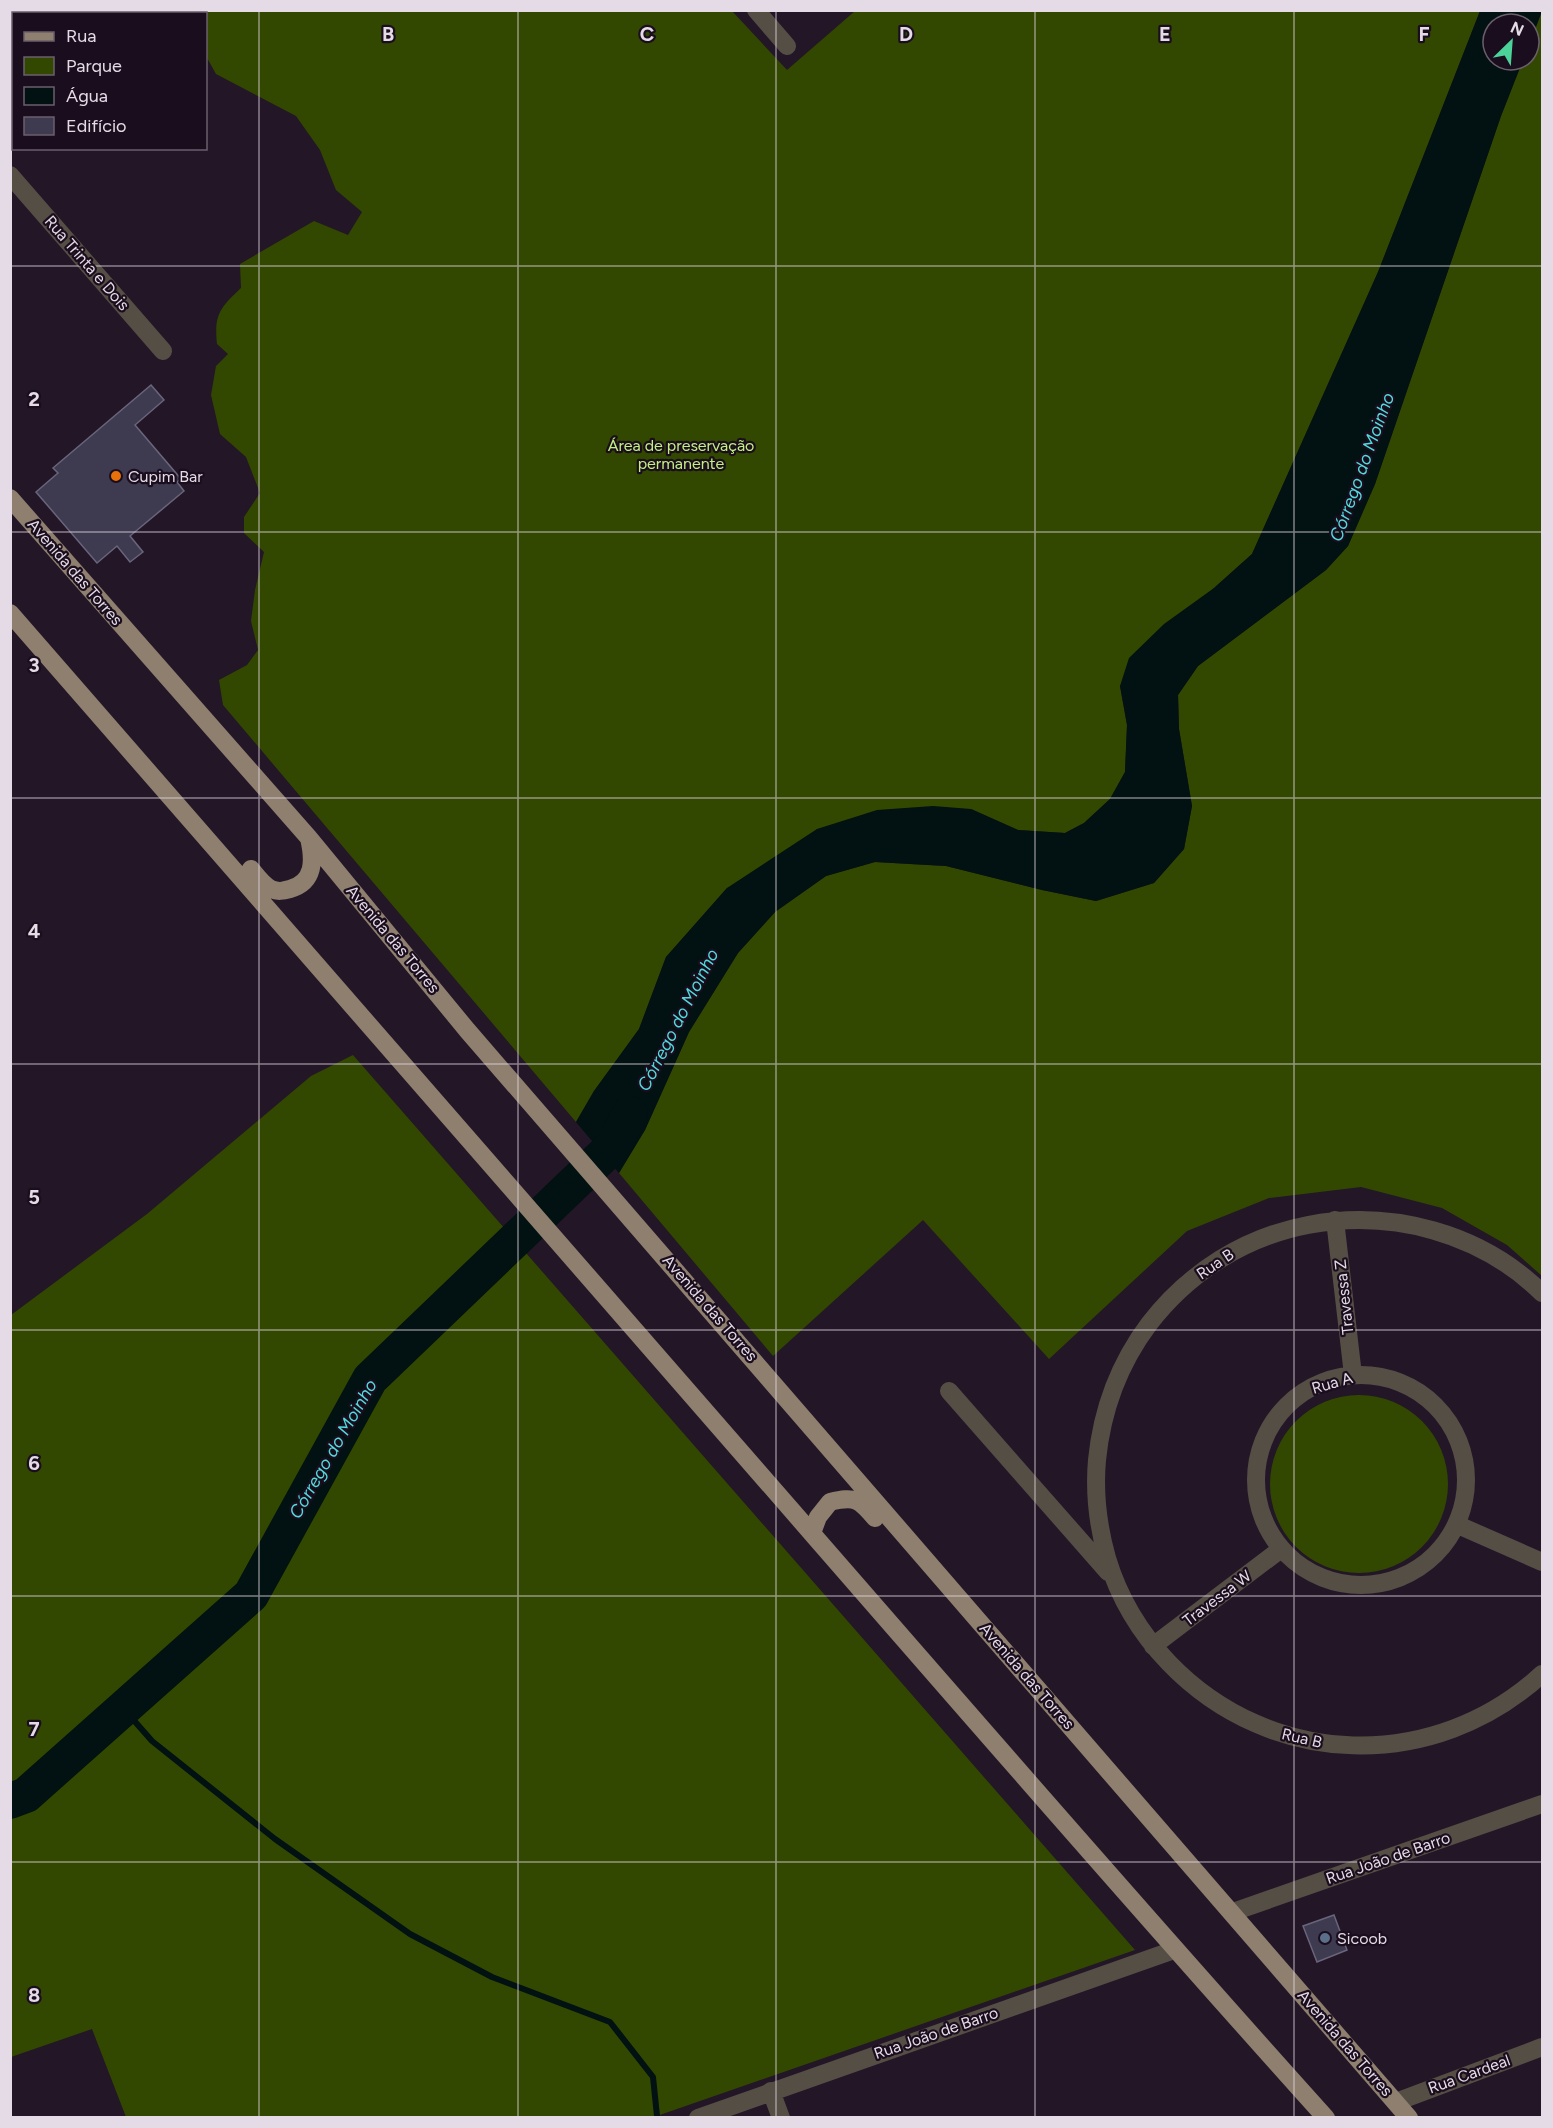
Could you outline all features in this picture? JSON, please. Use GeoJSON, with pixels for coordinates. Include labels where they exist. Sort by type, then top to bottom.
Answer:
{"type":"FeatureCollection","features":[{"type":"Feature","properties":{"kind":"main road","name":"Avenida das Torres"},"geometry":{"type":"LineString","coordinates":[[10,498],[309,838],[467,1030],[1409,2118]]}},
{"type":"Feature","properties":{"kind":"main road"},"geometry":{"type":"LineString","coordinates":[[10,613],[1174,1950],[1326,2118]]}},
{"type":"Feature","properties":{"kind":"main road"},"geometry":{"type":"LineString","coordinates":[[117,734],[153,757],[270,888],[281,891],[299,886],[308,876],[313,853],[309,838]]}},
{"type":"Feature","properties":{"kind":"main road"},"geometry":{"type":"LineString","coordinates":[[812,1533],[818,1517],[830,1502],[846,1498],[861,1502],[989,1651],[1037,1688]]}},
{"type":"Feature","properties":{"kind":"street"},"geometry":{"type":"LineString","coordinates":[[756,10],[787,46]]}},
{"type":"Feature","properties":{"kind":"street","name":"Rua Trinta e Dois"},"geometry":{"type":"LineString","coordinates":[[10,175],[163,351]]}},
{"type":"Feature","properties":{"kind":"street","name":"Rua B"},"geometry":{"type":"LineString","coordinates":[[1542,1293],[1530,1281],[1496,1257],[1459,1238],[1419,1226],[1377,1219],[1335,1220],[1287,1229],[1242,1246],[1200,1271],[1164,1304],[1135,1343],[1113,1386],[1100,1433],[1095,1481],[1099,1530],[1113,1577],[1130,1613],[1153,1646],[1186,1681],[1226,1710],[1270,1730],[1317,1743],[1365,1747],[1414,1742],[1460,1728],[1503,1706],[1542,1674]]}},
{"type":"Feature","properties":{"kind":"street","name":"Travessa Z"},"geometry":{"type":"LineString","coordinates":[[1335,1220],[1353,1375]]}},
{"type":"Feature","properties":{"kind":"street","name":"Rua A"},"geometry":{"type":"LineString","coordinates":[[1376,1374],[1407,1384],[1434,1403],[1455,1429],[1466,1460],[1467,1493],[1458,1525],[1438,1554],[1410,1574],[1377,1585],[1341,1584],[1309,1572],[1281,1549],[1264,1522],[1256,1491],[1256,1460],[1267,1430],[1286,1404],[1312,1385],[1353,1375],[1376,1374]]}},
{"type":"Feature","properties":{"kind":"street","name":"Rua B"},"geometry":{"type":"LineString","coordinates":[[949,1391],[1113,1577]]}},
{"type":"Feature","properties":{"kind":"street"},"geometry":{"type":"LineString","coordinates":[[1458,1525],[1542,1562]]}},
{"type":"Feature","properties":{"kind":"street","name":"Travessa W"},"geometry":{"type":"LineString","coordinates":[[1153,1646],[1281,1549]]}},
{"type":"Feature","properties":{"kind":"street"},"geometry":{"type":"LineString","coordinates":[[1503,1706],[1542,1690]]}},
{"type":"Feature","properties":{"kind":"street","name":"Rua João de Barro"},"geometry":{"type":"LineString","coordinates":[[1233,1912],[1542,1804]]}},
{"type":"Feature","properties":{"kind":"street","name":"Rua João de Barro"},"geometry":{"type":"LineString","coordinates":[[698,2118],[1174,1950]]}},
{"type":"Feature","properties":{"kind":"street","name":"Rua Cardeal"},"geometry":{"type":"LineString","coordinates":[[1396,2102],[1542,2047]]}},
{"type":"Feature","properties":{"kind":"street"},"geometry":{"type":"LineString","coordinates":[[771,2091],[781,2118]]}},
{"type":"Feature","properties":{"kind":"green space","name":"Área de preservação permanente"},"geometry":{"type":"Polygon","coordinates":[[[732,11],[787,70],[855,11],[1480,11],[1378,272],[1252,554],[1214,588],[1120,686],[1127,725],[1125,772],[1110,799],[1084,823],[1065,833],[1018,830],[971,809],[727,888],[666,957],[639,1029],[594,1091],[576,1122],[223,705],[219,680],[247,665],[258,650],[251,621],[255,590],[264,552],[244,533],[244,517],[260,493],[246,457],[220,434],[211,395],[216,366],[228,354],[217,344],[218,318],[223,307],[241,288],[240,264],[314,221],[348,235],[362,212],[336,190],[320,150],[296,116],[216,74],[207,58],[207,12],[182,12],[732,11]]]}},
{"type":"Feature","properties":{"kind":"green space"},"geometry":{"type":"Polygon","coordinates":[[[1542,11],[1542,1276],[1507,1245],[1442,1208],[1361,1187],[1269,1198],[1187,1231],[1049,1359],[923,1220],[773,1356],[619,1173],[645,1130],[689,1032],[738,953],[775,912],[826,876],[875,862],[946,866],[1096,901],[1154,883],[1184,849],[1192,806],[1179,729],[1178,695],[1198,666],[1326,570],[1348,546],[1375,484],[1501,116],[1518,72],[1541,72],[1542,11]]]}},
{"type":"Feature","properties":{"kind":"green space"},"geometry":{"type":"Polygon","coordinates":[[[353,1055],[1135,1950],[654,2117],[126,2117],[92,2029],[11,2057],[11,1315],[147,1214],[311,1076],[353,1055]]]}},
{"type":"Feature","properties":{"kind":"green space"},"geometry":{"type":"Polygon","coordinates":[[[1359,1395],[1393,1402],[1409,1410],[1422,1421],[1433,1434],[1441,1450],[1448,1484],[1441,1518],[1433,1534],[1422,1547],[1409,1558],[1393,1566],[1359,1573],[1325,1566],[1309,1558],[1296,1547],[1285,1534],[1277,1518],[1270,1484],[1277,1450],[1285,1434],[1296,1421],[1309,1410],[1325,1402],[1359,1395]]]}},
{"type":"Feature","properties":{"kind":"water"},"geometry":{"type":"Polygon","coordinates":[[[1480,11],[1542,11],[1541,14],[1481,12],[1481,72],[1518,72],[1501,116],[1375,484],[1348,546],[1326,570],[1198,666],[1178,695],[1179,729],[1192,806],[1184,849],[1154,883],[1096,901],[946,866],[875,862],[826,876],[775,912],[738,953],[689,1032],[645,1130],[619,1173],[576,1122],[594,1091],[639,1029],[666,957],[727,888],[817,829],[877,810],[933,806],[971,809],[1018,830],[1065,833],[1084,823],[1110,799],[1125,772],[1127,725],[1120,686],[1129,658],[1164,624],[1214,588],[1252,554],[1378,272],[1480,11]]]}},
{"type":"Feature","properties":{"kind":"building","name":"Cupim Bar"},"geometry":{"type":"Polygon","coordinates":[[[151,385],[164,400],[135,425],[181,479],[177,482],[184,491],[130,536],[143,552],[130,562],[117,546],[97,563],[36,492],[58,473],[53,468],[151,385]]]}},
{"type":"Feature","properties":{"kind":"building","name":"Sicoob"},"geometry":{"type":"Polygon","coordinates":[[[1334,1915],[1347,1950],[1317,1962],[1303,1926],[1334,1915]]]}},
{"type":"Feature","properties":{"kind":"waterway","name":"Córrego do Moinho"},"geometry":{"type":"LineString","coordinates":[[10,1801],[26,1795],[251,1595],[370,1379],[614,1145],[630,1114]]}},
{"type":"Feature","properties":{"kind":"waterway"},"geometry":{"type":"LineString","coordinates":[[123,1708],[152,1741],[275,1839],[410,1934],[492,1977],[610,2022],[653,2077],[657,2116]]}},
{"type":"Feature","properties":{"kind":"place","name":"Cupim Bar"},"geometry":{"type":"Point","coordinates":[116,476]}},
{"type":"Feature","properties":{"kind":"place","name":"Sicoob"},"geometry":{"type":"Point","coordinates":[1325,1938]}}]}
